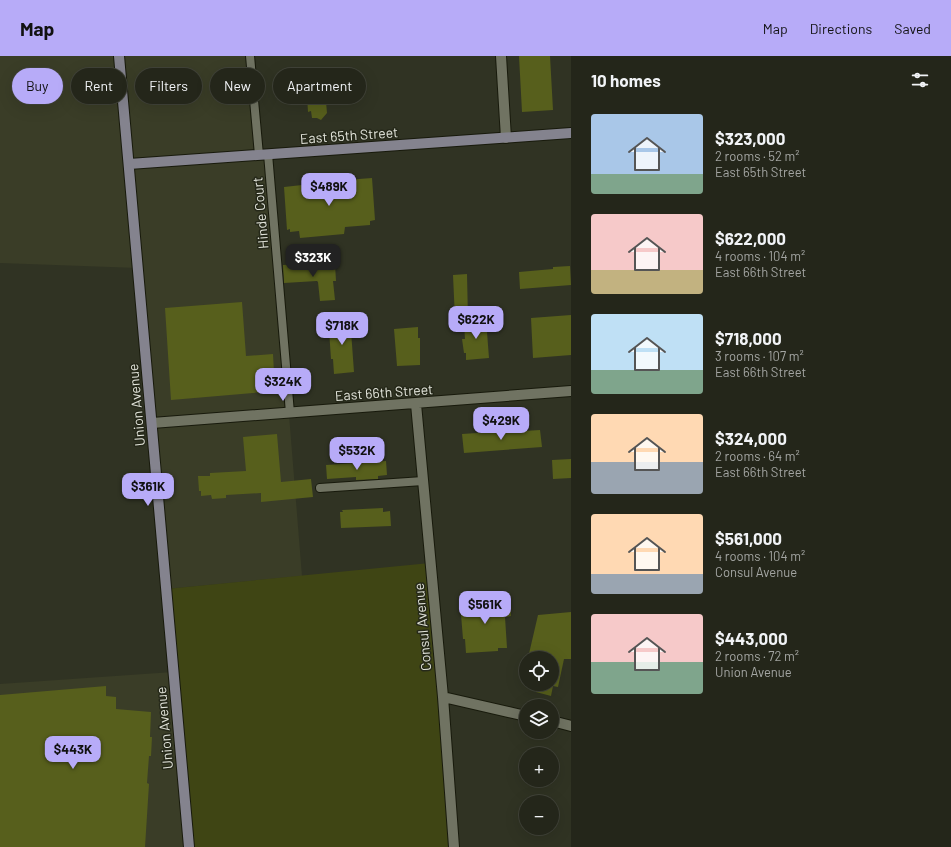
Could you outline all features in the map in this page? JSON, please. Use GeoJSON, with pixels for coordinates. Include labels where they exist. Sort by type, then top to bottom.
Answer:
{"type":"FeatureCollection","features":[{"type":"Feature","properties":{"kind":"main road","name":"Union Avenue"},"geometry":{"type":"LineString","coordinates":[[119,56],[189,847]]}},
{"type":"Feature","properties":{"kind":"main road","name":"East 65th Street"},"geometry":{"type":"LineString","coordinates":[[129,164],[506,138],[571,132]]}},
{"type":"Feature","properties":{"kind":"street"},"geometry":{"type":"LineString","coordinates":[[500,56],[506,138]]}},
{"type":"Feature","properties":{"kind":"street","name":"East 66th Street"},"geometry":{"type":"LineString","coordinates":[[152,423],[571,391]]}},
{"type":"Feature","properties":{"kind":"street","name":"Consul Avenue"},"geometry":{"type":"LineString","coordinates":[[416,404],[443,697],[454,847]]}},
{"type":"Feature","properties":{"kind":"street"},"geometry":{"type":"LineString","coordinates":[[443,697],[519,714]]}},
{"type":"Feature","properties":{"kind":"street"},"geometry":{"type":"LineString","coordinates":[[559,723],[571,726]]}},
{"type":"Feature","properties":{"kind":"lane","name":"Hinde Court"},"geometry":{"type":"LineString","coordinates":[[250,56],[263,155],[290,413]]}},
{"type":"Feature","properties":{"kind":"lane"},"geometry":{"type":"LineString","coordinates":[[320,488],[423,481]]}},
{"type":"Feature","properties":{"kind":"shaded area"},"geometry":{"type":"Polygon","coordinates":[[[0,56],[250,56],[251,68],[210,68],[210,104],[254,104],[259,155],[268,154],[302,576],[166,589],[138,268],[0,263],[0,56]]]}},
{"type":"Feature","properties":{"kind":"shaded area"},"geometry":{"type":"Polygon","coordinates":[[[173,672],[189,847],[0,847],[0,684],[173,672]]]}},
{"type":"Feature","properties":{"kind":"green space"},"geometry":{"type":"Polygon","coordinates":[[[430,563],[453,847],[189,847],[166,589],[430,563]]]}},
{"type":"Feature","properties":{"kind":"building"},"geometry":{"type":"Polygon","coordinates":[[[519,56],[550,56],[553,110],[522,112],[519,56]]]}},
{"type":"Feature","properties":{"kind":"building"},"geometry":{"type":"Polygon","coordinates":[[[308,104],[326,104],[327,113],[321,120],[312,118],[311,111],[308,112],[308,104]]]}},
{"type":"Feature","properties":{"kind":"building"},"geometry":{"type":"Polygon","coordinates":[[[372,178],[375,220],[370,221],[370,225],[345,227],[344,234],[300,238],[299,231],[290,232],[290,229],[287,230],[284,187],[320,182],[372,178]]]}},
{"type":"Feature","properties":{"kind":"building"},"geometry":{"type":"Polygon","coordinates":[[[303,264],[304,266],[335,264],[336,281],[333,281],[335,300],[320,301],[317,281],[284,283],[283,265],[303,264]]]}},
{"type":"Feature","properties":{"kind":"building"},"geometry":{"type":"Polygon","coordinates":[[[570,266],[571,285],[520,289],[519,272],[570,266]]]}},
{"type":"Feature","properties":{"kind":"building"},"geometry":{"type":"Polygon","coordinates":[[[467,274],[468,319],[455,319],[453,275],[467,274]]]}},
{"type":"Feature","properties":{"kind":"building"},"geometry":{"type":"Polygon","coordinates":[[[242,302],[246,356],[273,354],[275,391],[171,400],[165,308],[242,302]]]}},
{"type":"Feature","properties":{"kind":"building"},"geometry":{"type":"Polygon","coordinates":[[[571,315],[571,355],[533,358],[531,318],[571,315]]]}},
{"type":"Feature","properties":{"kind":"building"},"geometry":{"type":"Polygon","coordinates":[[[350,317],[354,372],[334,374],[333,359],[331,359],[329,330],[334,329],[334,318],[350,317]]]}},
{"type":"Feature","properties":{"kind":"building"},"geometry":{"type":"Polygon","coordinates":[[[486,319],[489,358],[466,360],[466,353],[464,353],[462,339],[465,339],[464,323],[470,323],[470,320],[486,319]]]}},
{"type":"Feature","properties":{"kind":"building"},"geometry":{"type":"Polygon","coordinates":[[[418,327],[418,338],[420,338],[420,365],[397,366],[394,329],[418,327]]]}},
{"type":"Feature","properties":{"kind":"building"},"geometry":{"type":"Polygon","coordinates":[[[540,430],[542,447],[464,453],[462,434],[540,430]]]}},
{"type":"Feature","properties":{"kind":"building"},"geometry":{"type":"Polygon","coordinates":[[[277,434],[281,482],[311,479],[313,497],[261,502],[261,493],[226,495],[226,498],[212,499],[211,495],[201,496],[201,491],[199,491],[198,476],[210,476],[210,473],[246,471],[243,437],[277,434]]]}},
{"type":"Feature","properties":{"kind":"building"},"geometry":{"type":"Polygon","coordinates":[[[571,459],[571,478],[553,479],[552,460],[571,459]]]}},
{"type":"Feature","properties":{"kind":"building"},"geometry":{"type":"Polygon","coordinates":[[[386,461],[387,475],[378,476],[378,479],[356,480],[356,477],[327,479],[326,465],[386,461]]]}},
{"type":"Feature","properties":{"kind":"building"},"geometry":{"type":"Polygon","coordinates":[[[383,508],[383,512],[390,511],[391,526],[341,528],[340,512],[343,512],[342,510],[383,508]]]}},
{"type":"Feature","properties":{"kind":"building"},"geometry":{"type":"Polygon","coordinates":[[[510,598],[511,616],[505,617],[507,648],[498,648],[498,651],[466,653],[465,639],[463,639],[460,602],[510,598]]]}},
{"type":"Feature","properties":{"kind":"building"},"geometry":{"type":"Polygon","coordinates":[[[571,612],[571,659],[564,659],[559,682],[559,651],[530,651],[538,615],[571,612]]]}},
{"type":"Feature","properties":{"kind":"building"},"geometry":{"type":"Polygon","coordinates":[[[106,686],[106,696],[116,697],[116,709],[151,712],[150,737],[152,737],[147,783],[149,784],[145,847],[0,847],[0,695],[106,686]]]}},
{"type":"Feature","properties":{"kind":"building"},"geometry":{"type":"Polygon","coordinates":[[[536,691],[552,691],[551,696],[536,691]]]}}]}
